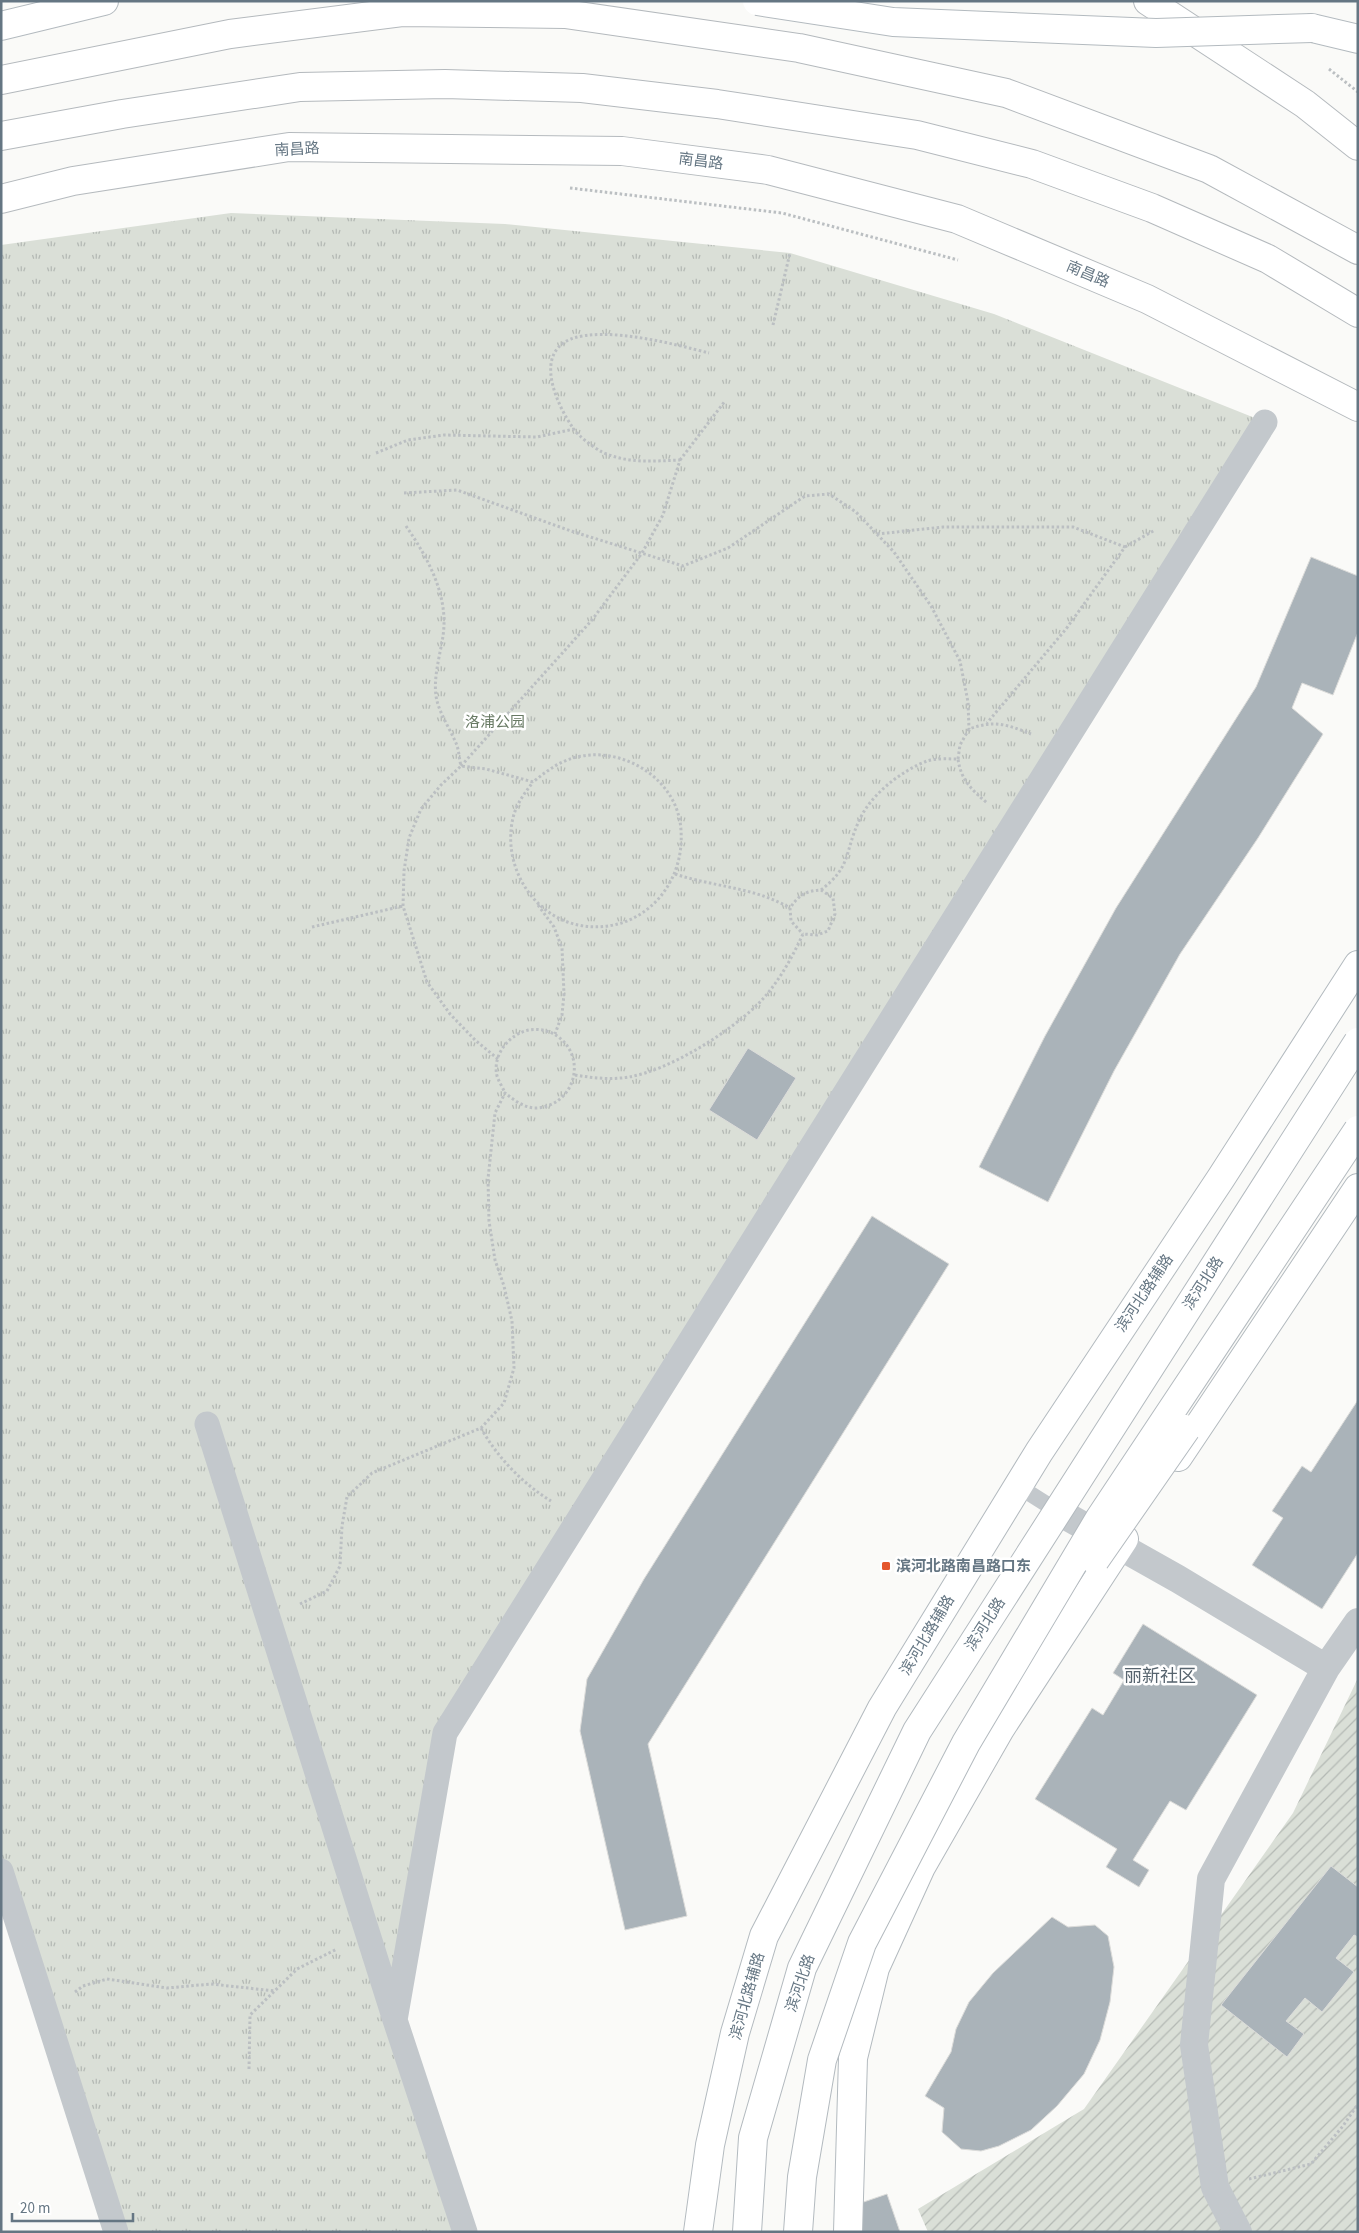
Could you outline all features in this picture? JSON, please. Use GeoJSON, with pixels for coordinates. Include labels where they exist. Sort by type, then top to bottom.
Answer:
{"type":"FeatureCollection","features":[{"type":"Feature","properties":{"kind":"main road"},"geometry":{"type":"LineString","coordinates":[[1,26],[104,1]]}},
{"type":"Feature","properties":{"kind":"main road"},"geometry":{"type":"LineString","coordinates":[[757,1],[893,22],[1156,33],[1312,28],[1358,39]]}},
{"type":"Feature","properties":{"kind":"main road"},"geometry":{"type":"LineString","coordinates":[[1148,1],[1304,104],[1358,146]]}},
{"type":"Feature","properties":{"kind":"main road"},"geometry":{"type":"LineString","coordinates":[[1,80],[230,34],[402,12],[566,14],[799,48],[1006,92],[1208,169],[1358,250]]}},
{"type":"Feature","properties":{"kind":"main road"},"geometry":{"type":"LineString","coordinates":[[1,136],[122,114],[300,87],[445,84],[582,88],[717,104],[916,135],[1032,164],[1152,208],[1268,259],[1358,313]]}},
{"type":"Feature","properties":{"kind":"main road","name":"南昌路"},"geometry":{"type":"LineString","coordinates":[[1,199],[73,182],[289,147],[622,151],[768,170],[957,219],[1147,299],[1358,407]]}},
{"type":"Feature","properties":{"kind":"main road","name":"滨河北路辅路"},"geometry":{"type":"LineString","coordinates":[[698,2232],[710,2145],[735,2033],[764,1936],[882,1708],[1018,1486],[1358,965]]}},
{"type":"Feature","properties":{"kind":"main road","name":"滨河北路"},"geometry":{"type":"LineString","coordinates":[[747,2232],[753,2138],[802,1968],[917,1731],[1358,1042]]}},
{"type":"Feature","properties":{"kind":"main road"},"geometry":{"type":"LineString","coordinates":[[798,2232],[802,2177],[825,2051],[862,1943],[966,1743],[1100,1518],[1358,1130]]}},
{"type":"Feature","properties":{"kind":"main road"},"geometry":{"type":"LineString","coordinates":[[966,1743],[1186,1429],[1358,1173]]}},
{"type":"Feature","properties":{"kind":"main road"},"geometry":{"type":"LineString","coordinates":[[848,2232],[853,2058],[875,1968],[921,1867],[1000,1729],[1119,1546],[1358,1188]]}},
{"type":"Feature","properties":{"kind":"street"},"geometry":{"type":"LineString","coordinates":[[394,2020],[445,1733],[1265,422]]}},
{"type":"Feature","properties":{"kind":"street"},"geometry":{"type":"LineString","coordinates":[[207,1424],[394,2020],[465,2232]]}},
{"type":"Feature","properties":{"kind":"street"},"geometry":{"type":"LineString","coordinates":[[1060,1512],[1326,1668]]}},
{"type":"Feature","properties":{"kind":"street"},"geometry":{"type":"LineString","coordinates":[[1238,2232],[1215,2188],[1194,2045],[1211,1879],[1326,1668],[1358,1622]]}},
{"type":"Feature","properties":{"kind":"street"},"geometry":{"type":"LineString","coordinates":[[1,1871],[116,2232]]}},
{"type":"Feature","properties":{"kind":"lane"},"geometry":{"type":"LineString","coordinates":[[1018,1486],[1060,1512]]}},
{"type":"Feature","properties":{"kind":"path"},"geometry":{"type":"LineString","coordinates":[[566,188],[782,213],[960,261]]}},
{"type":"Feature","properties":{"kind":"path"},"geometry":{"type":"LineString","coordinates":[[774,325],[790,253]]}},
{"type":"Feature","properties":{"kind":"path"},"geometry":{"type":"LineString","coordinates":[[680,460],[635,462],[601,451],[574,429],[552,388],[550,366],[557,349],[571,339],[598,336],[650,338],[709,354]]}},
{"type":"Feature","properties":{"kind":"path"},"geometry":{"type":"LineString","coordinates":[[498,1059],[475,1040],[450,1014],[427,982],[403,906],[404,871],[409,838],[421,809],[440,785],[461,766],[592,620],[642,553],[662,515],[680,460],[725,400]]}},
{"type":"Feature","properties":{"kind":"path"},"geometry":{"type":"LineString","coordinates":[[376,453],[408,440],[444,435],[537,437],[574,429]]}},
{"type":"Feature","properties":{"kind":"path"},"geometry":{"type":"LineString","coordinates":[[404,493],[457,490],[683,566],[728,548],[805,496],[829,494],[856,512],[894,552],[932,606],[960,661],[968,702],[969,729],[960,745],[958,759],[960,773],[969,787],[1013,825]]}},
{"type":"Feature","properties":{"kind":"path"},"geometry":{"type":"LineString","coordinates":[[406,526],[424,551],[435,577],[442,602],[443,634],[438,665],[437,700],[457,746],[461,766]]}},
{"type":"Feature","properties":{"kind":"path"},"geometry":{"type":"LineString","coordinates":[[877,534],[943,527],[1072,527],[1126,547],[1066,630],[987,723]]}},
{"type":"Feature","properties":{"kind":"path"},"geometry":{"type":"LineString","coordinates":[[969,729],[987,723],[1008,725],[1062,748]]}},
{"type":"Feature","properties":{"kind":"path"},"geometry":{"type":"LineString","coordinates":[[534,901],[558,918],[578,925],[600,927],[614,924],[644,912],[662,896],[676,874],[682,847],[681,824],[672,798],[656,777],[630,761],[604,754],[582,756],[556,764],[533,782],[520,800],[513,817],[510,843],[515,870],[534,901],[554,927],[562,948],[564,994],[562,1016],[555,1034]]}},
{"type":"Feature","properties":{"kind":"path"},"geometry":{"type":"LineString","coordinates":[[821,890],[833,898],[835,914],[828,931],[817,936],[803,934],[791,922],[790,908],[798,896],[808,891],[821,890],[834,879],[844,866],[850,843],[860,819],[881,791],[901,776],[928,761],[958,759]]}},
{"type":"Feature","properties":{"kind":"path"},"geometry":{"type":"LineString","coordinates":[[461,766],[486,769],[533,782]]}},
{"type":"Feature","properties":{"kind":"path"},"geometry":{"type":"LineString","coordinates":[[676,874],[700,883],[752,891],[774,898],[790,908]]}},
{"type":"Feature","properties":{"kind":"path"},"geometry":{"type":"LineString","coordinates":[[312,927],[403,906]]}},
{"type":"Feature","properties":{"kind":"path"},"geometry":{"type":"LineString","coordinates":[[575,1075],[603,1079],[630,1077],[666,1065],[696,1051],[755,1007],[775,983],[803,934]]}},
{"type":"Feature","properties":{"kind":"path"},"geometry":{"type":"LineString","coordinates":[[536,1029],[555,1034],[568,1045],[574,1056],[575,1075],[568,1092],[552,1104],[535,1108],[519,1104],[505,1094],[497,1076],[498,1059],[507,1041],[521,1032],[536,1029]]}},
{"type":"Feature","properties":{"kind":"path"},"geometry":{"type":"LineString","coordinates":[[268,1615],[300,1604],[327,1591],[340,1566],[342,1526],[347,1497],[372,1473],[481,1428],[504,1403],[514,1368],[512,1321],[504,1286],[495,1260],[489,1221],[488,1179],[495,1113],[505,1094]]}},
{"type":"Feature","properties":{"kind":"path"},"geometry":{"type":"LineString","coordinates":[[481,1428],[504,1462],[541,1495],[580,1519]]}},
{"type":"Feature","properties":{"kind":"path"},"geometry":{"type":"LineString","coordinates":[[249,2069],[250,2015],[297,1969],[368,1934]]}},
{"type":"Feature","properties":{"kind":"path"},"geometry":{"type":"LineString","coordinates":[[46,2013],[83,1986],[106,1980],[167,1988],[211,1984],[275,1991]]}},
{"type":"Feature","properties":{"kind":"path"},"geometry":{"type":"LineString","coordinates":[[1215,2188],[1311,2164],[1343,2126],[1358,2104]]}},
{"type":"Feature","properties":{"kind":"green space","name":"洛浦公园"},"geometry":{"type":"Polygon","coordinates":[[[231,213],[505,224],[790,253],[994,314],[1265,422],[445,1733],[395,2020],[465,2232],[116,2232],[1,1871],[1,245],[231,213]]]}},
{"type":"Feature","properties":{"kind":"green space"},"geometry":{"type":"Polygon","coordinates":[[[1358,1678],[1358,2232],[928,2232],[918,2209],[1084,2109],[1293,1813],[1358,1678]]]}},
{"type":"Feature","properties":{"kind":"building"},"geometry":{"type":"Polygon","coordinates":[[[1311,557],[1358,576],[1358,632],[1333,695],[1302,683],[1292,708],[1323,734],[1258,838],[1180,954],[1114,1071],[1048,1202],[979,1167],[1045,1036],[1116,908],[1256,687],[1311,557]]]}},
{"type":"Feature","properties":{"kind":"building"},"geometry":{"type":"Polygon","coordinates":[[[748,1048],[796,1078],[757,1140],[709,1110],[748,1048]]]}},
{"type":"Feature","properties":{"kind":"building"},"geometry":{"type":"Polygon","coordinates":[[[872,1216],[949,1264],[648,1744],[687,1916],[625,1930],[580,1731],[587,1679],[644,1579],[872,1216]]]}},
{"type":"Feature","properties":{"kind":"building"},"geometry":{"type":"Polygon","coordinates":[[[1358,1400],[1358,1553],[1322,1609],[1252,1565],[1283,1518],[1272,1511],[1302,1466],[1311,1472],[1358,1400]]]}},
{"type":"Feature","properties":{"kind":"building"},"geometry":{"type":"Polygon","coordinates":[[[1143,1624],[1257,1695],[1186,1810],[1170,1801],[1133,1860],[1149,1870],[1139,1887],[1106,1867],[1117,1849],[1035,1799],[1092,1708],[1103,1715],[1124,1680],[1113,1673],[1143,1624]]]}},
{"type":"Feature","properties":{"kind":"building"},"geometry":{"type":"Polygon","coordinates":[[[1331,1866],[1358,1887],[1358,1937],[1354,1935],[1336,1958],[1354,1972],[1322,2012],[1305,1998],[1286,2021],[1304,2034],[1287,2057],[1221,2005],[1331,1866]]]}},
{"type":"Feature","properties":{"kind":"building"},"geometry":{"type":"Polygon","coordinates":[[[1052,1917],[1068,1927],[1095,1925],[1108,1936],[1114,1967],[1110,2002],[1100,2040],[1084,2074],[1057,2106],[1031,2130],[999,2146],[981,2151],[961,2149],[942,2132],[944,2108],[925,2096],[951,2052],[956,2029],[969,2002],[993,1973],[1052,1917]]]}},
{"type":"Feature","properties":{"kind":"building"},"geometry":{"type":"Polygon","coordinates":[[[887,2194],[900,2232],[861,2232],[852,2206],[887,2194]]]}},
{"type":"Feature","properties":{"kind":"place","name":"滨河北路南昌路口东"},"geometry":{"type":"Point","coordinates":[886,1566]}},
{"type":"Feature","properties":{"kind":"district","name":"丽新社区"},"geometry":{"type":"Point","coordinates":[1160,1676]}}]}
